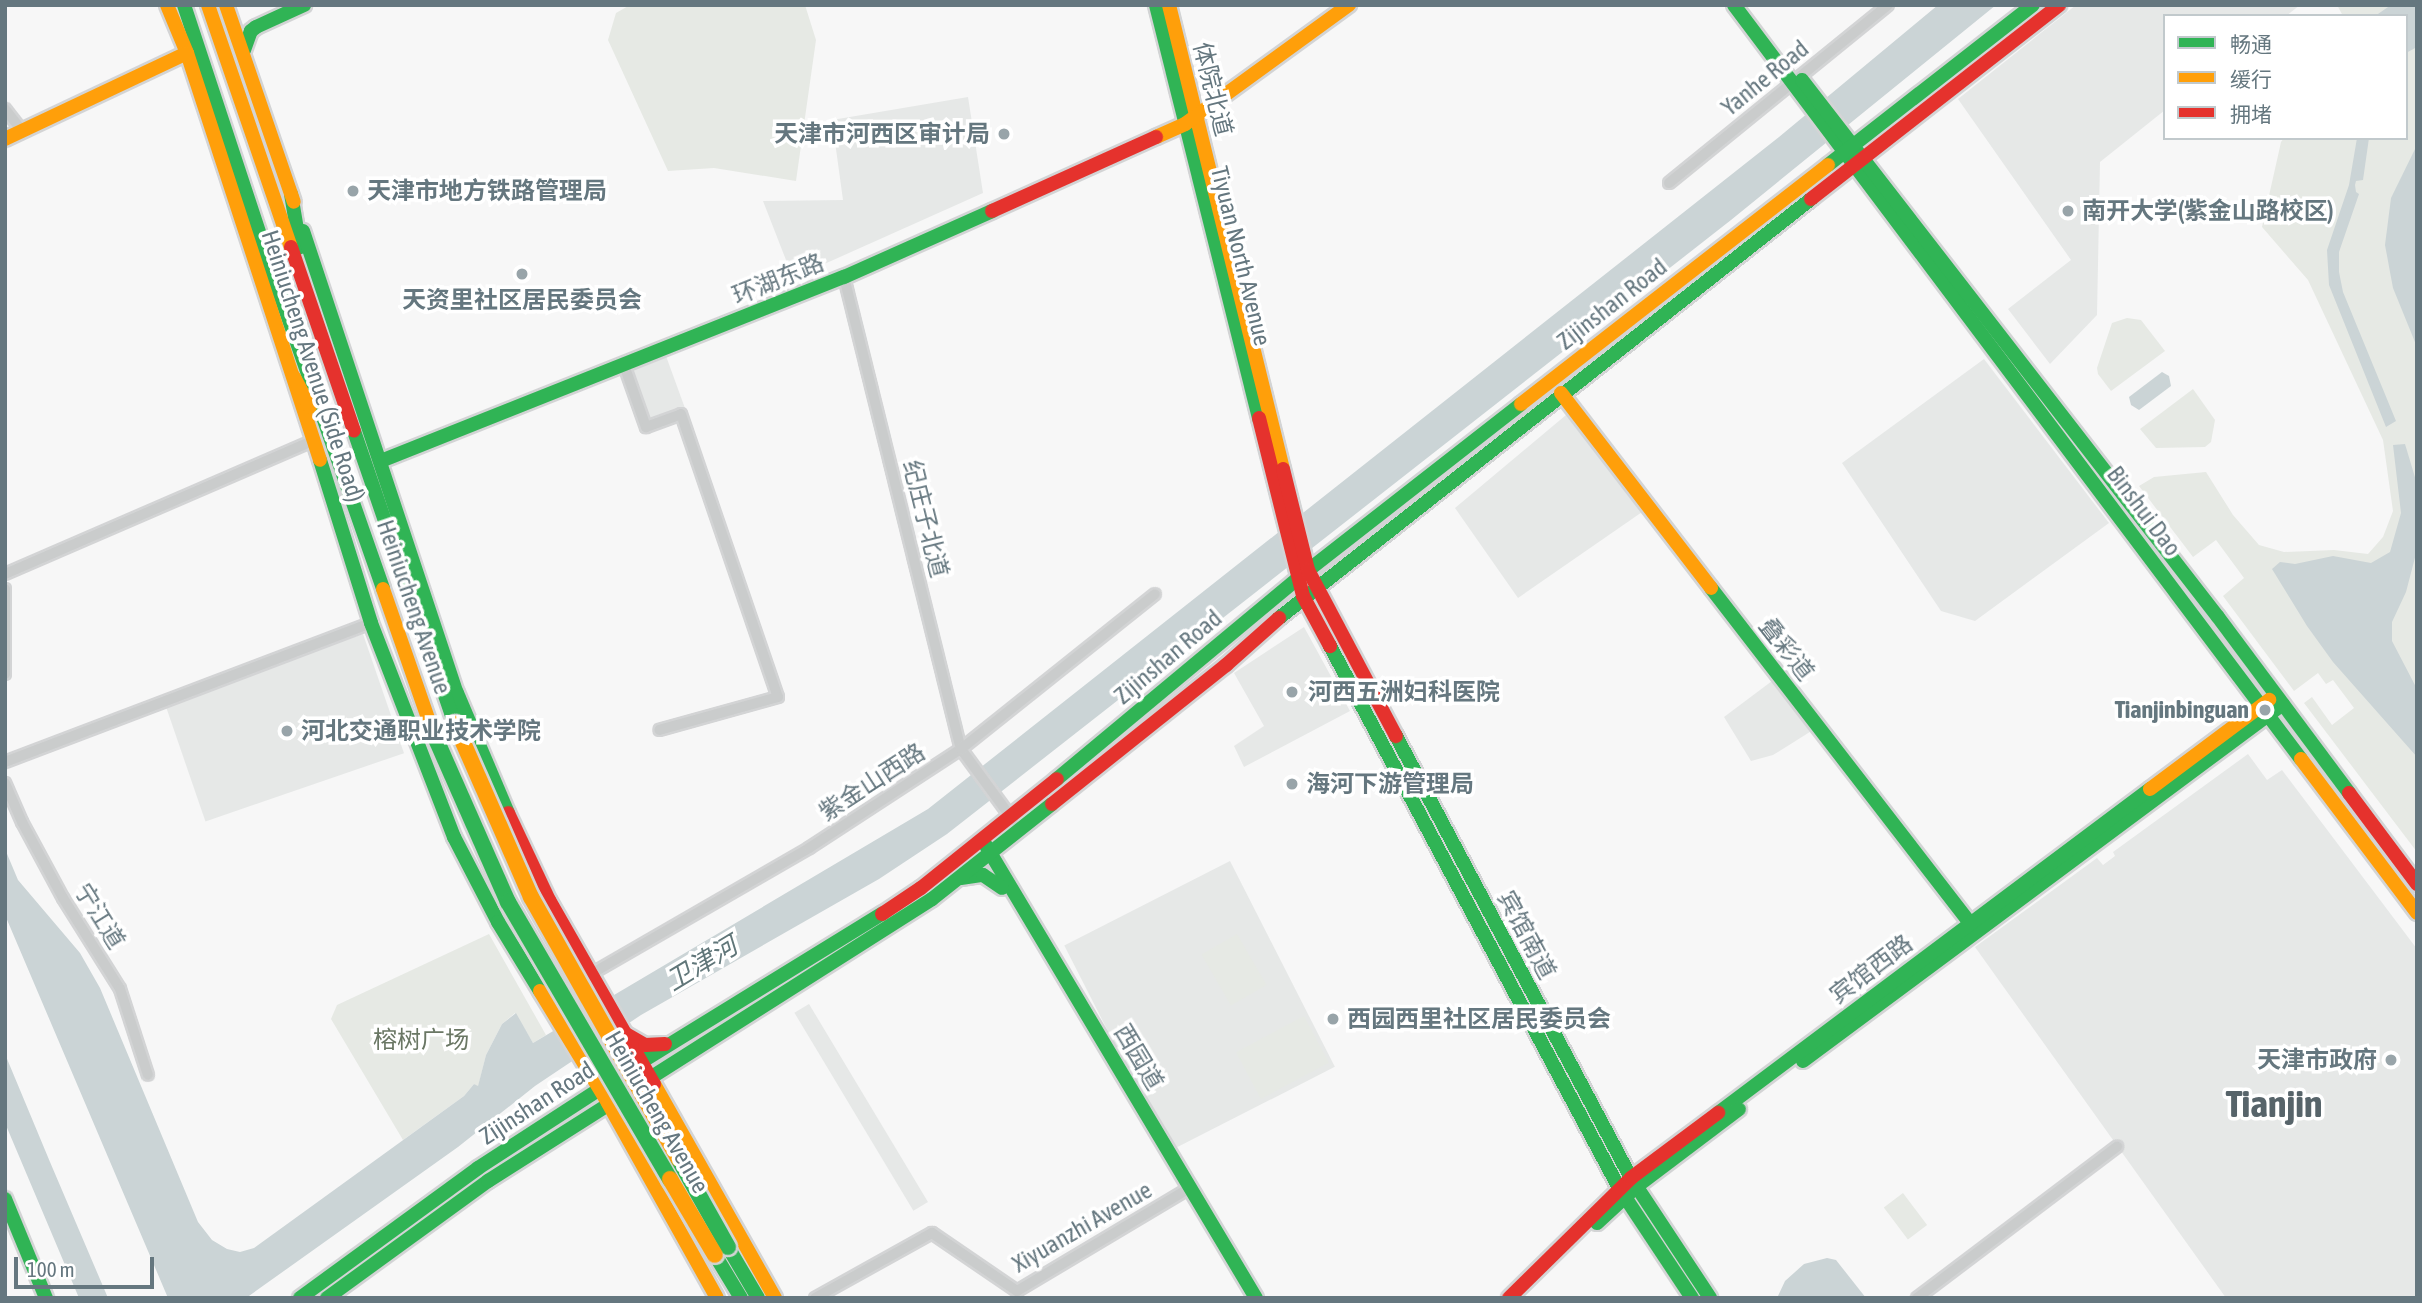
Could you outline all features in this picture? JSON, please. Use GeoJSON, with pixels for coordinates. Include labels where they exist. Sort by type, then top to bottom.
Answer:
{"type":"FeatureCollection","features":[{"type":"Feature","properties":{"kind":"main road"},"geometry":{"type":"LineString","coordinates":[[5,139],[187,53],[167,5]]}},
{"type":"Feature","properties":{"kind":"main road","name":"Heiniucheng Avenue"},"geometry":{"type":"LineString","coordinates":[[184,5],[275,280],[432,730],[508,902],[722,1251],[758,1298]]}},
{"type":"Feature","properties":{"kind":"main road","name":"Heiniucheng Avenue"},"geometry":{"type":"LineString","coordinates":[[208,5],[455,724],[531,897],[722,1251],[741,1298]]}},
{"type":"Feature","properties":{"kind":"main road"},"geometry":{"type":"LineString","coordinates":[[227,9],[236,19],[250,20],[286,5]]}},
{"type":"Feature","properties":{"kind":"main road"},"geometry":{"type":"LineString","coordinates":[[244,50],[251,31],[256,27],[304,5]]}},
{"type":"Feature","properties":{"kind":"main road","name":"Tiyuan North Avenue"},"geometry":{"type":"LineString","coordinates":[[1156,5],[1191,121],[1303,574]]}},
{"type":"Feature","properties":{"kind":"main road","name":"体院北道"},"geometry":{"type":"LineString","coordinates":[[1169,5],[1191,121]]}},
{"type":"Feature","properties":{"kind":"main road","name":"环湖东路"},"geometry":{"type":"LineString","coordinates":[[381,461],[844,277],[1191,121],[1349,5]]}},
{"type":"Feature","properties":{"kind":"main road"},"geometry":{"type":"LineString","coordinates":[[1734,5],[1796,81]]}},
{"type":"Feature","properties":{"kind":"main road"},"geometry":{"type":"LineString","coordinates":[[1746,5],[1796,81]]}},
{"type":"Feature","properties":{"kind":"main road","name":"Zijinshan Road"},"geometry":{"type":"LineString","coordinates":[[327,1298],[645,1069],[893,926],[949,876],[983,854],[1303,574],[1843,142],[2033,5]]}},
{"type":"Feature","properties":{"kind":"main road","name":"Zijinshan Road"},"geometry":{"type":"LineString","coordinates":[[1016,824],[1226,664],[1309,592],[2059,5]]}},
{"type":"Feature","properties":{"kind":"main road","name":"Heiniucheng Avenue (Side Road)"},"geometry":{"type":"LineString","coordinates":[[227,9],[244,50],[291,194]]}},
{"type":"Feature","properties":{"kind":"main road","name":"Heiniucheng Avenue (Side Road)"},"geometry":{"type":"LineString","coordinates":[[187,53],[294,377],[371,622],[454,837],[498,922]]}},
{"type":"Feature","properties":{"kind":"main road","name":"Binshui Dao"},"geometry":{"type":"LineString","coordinates":[[1796,81],[2273,705],[2417,884]]}},
{"type":"Feature","properties":{"kind":"main road"},"geometry":{"type":"LineString","coordinates":[[291,194],[298,239],[326,346]]}},
{"type":"Feature","properties":{"kind":"main road","name":"Heiniucheng Avenue"},"geometry":{"type":"LineString","coordinates":[[291,194],[457,693],[494,782],[549,900],[775,1298]]}},
{"type":"Feature","properties":{"kind":"main road"},"geometry":{"type":"LineString","coordinates":[[294,377],[353,500]]}},
{"type":"Feature","properties":{"kind":"main road","name":"叠彩道"},"geometry":{"type":"LineString","coordinates":[[1561,393],[1974,928]]}},
{"type":"Feature","properties":{"kind":"main road"},"geometry":{"type":"LineString","coordinates":[[1303,574],[1309,592]]}},
{"type":"Feature","properties":{"kind":"main road","name":"宾馆南道"},"geometry":{"type":"LineString","coordinates":[[1309,592],[1627,1188],[1692,1298]]}},
{"type":"Feature","properties":{"kind":"main road","name":"Binshui Dao"},"geometry":{"type":"LineString","coordinates":[[2273,705],[2417,913]]}},
{"type":"Feature","properties":{"kind":"main road","name":"宾馆西路"},"geometry":{"type":"LineString","coordinates":[[1509,1298],[1627,1188],[2273,705]]}},
{"type":"Feature","properties":{"kind":"main road","name":"西园道"},"geometry":{"type":"LineString","coordinates":[[983,854],[1005,885],[1187,1190],[1248,1298]]}},
{"type":"Feature","properties":{"kind":"main road"},"geometry":{"type":"LineString","coordinates":[[949,876],[983,875],[1005,885]]}},
{"type":"Feature","properties":{"kind":"main road"},"geometry":{"type":"LineString","coordinates":[[498,922],[549,900]]}},
{"type":"Feature","properties":{"kind":"main road","name":"Heiniucheng Avenue"},"geometry":{"type":"LineString","coordinates":[[498,922],[604,1096],[717,1298]]}},
{"type":"Feature","properties":{"kind":"main road"},"geometry":{"type":"LineString","coordinates":[[626,1034],[649,1046],[678,1049]]}},
{"type":"Feature","properties":{"kind":"main road"},"geometry":{"type":"LineString","coordinates":[[582,1060],[600,1073],[619,1076]]}},
{"type":"Feature","properties":{"kind":"main road","name":"Zijinshan Road"},"geometry":{"type":"LineString","coordinates":[[300,1298],[478,1168],[604,1096],[619,1076],[645,1069]]}},
{"type":"Feature","properties":{"kind":"main road","name":"宾馆西路"},"geometry":{"type":"LineString","coordinates":[[1521,1298],[1627,1188]]}},
{"type":"Feature","properties":{"kind":"main road","name":"宾馆南道"},"geometry":{"type":"LineString","coordinates":[[1627,1188],[1710,1298]]}},
{"type":"Feature","properties":{"kind":"main road","name":"西园道"},"geometry":{"type":"LineString","coordinates":[[1187,1190],[1256,1298]]}},
{"type":"Feature","properties":{"kind":"main road"},"geometry":{"type":"LineString","coordinates":[[5,1199],[46,1298]]}},
{"type":"Feature","properties":{"kind":"street","name":"Yanhe Road"},"geometry":{"type":"LineString","coordinates":[[1669,183],[1888,5]]}},
{"type":"Feature","properties":{"kind":"street"},"geometry":{"type":"LineString","coordinates":[[5,109],[22,131]]}},
{"type":"Feature","properties":{"kind":"street","name":"纪庄子北道"},"geometry":{"type":"LineString","coordinates":[[844,277],[961,749],[972,768],[1016,824]]}},
{"type":"Feature","properties":{"kind":"street"},"geometry":{"type":"LineString","coordinates":[[624,365],[646,427],[681,414],[778,697],[659,730]]}},
{"type":"Feature","properties":{"kind":"street"},"geometry":{"type":"LineString","coordinates":[[5,574],[314,440]]}},
{"type":"Feature","properties":{"kind":"street"},"geometry":{"type":"LineString","coordinates":[[5,589],[5,674]]}},
{"type":"Feature","properties":{"kind":"street","name":"紫金山西路"},"geometry":{"type":"LineString","coordinates":[[591,974],[809,848],[961,749],[1155,594]]}},
{"type":"Feature","properties":{"kind":"street"},"geometry":{"type":"LineString","coordinates":[[5,762],[371,622]]}},
{"type":"Feature","properties":{"kind":"street","name":"宁江道"},"geometry":{"type":"LineString","coordinates":[[5,783],[22,822],[63,898],[120,989],[148,1075]]}},
{"type":"Feature","properties":{"kind":"street"},"geometry":{"type":"LineString","coordinates":[[1917,1298],[2117,1147]]}},
{"type":"Feature","properties":{"kind":"street","name":"Xiyuanzhi Avenue"},"geometry":{"type":"LineString","coordinates":[[815,1298],[932,1233],[1017,1290],[1187,1190]]}},
{"type":"Feature","properties":{"kind":"shaded area","name":"南开大学(紫金山路校区)"},"geometry":{"type":"Polygon","coordinates":[[[2076,5],[2300,5],[2289,14],[2163,14],[2163,112],[2100,162],[2097,315],[2050,364],[2008,309],[2071,260],[1958,99],[2076,5]]]}},
{"type":"Feature","properties":{"kind":"shaded area"},"geometry":{"type":"Polygon","coordinates":[[[968,97],[983,193],[793,278],[763,201],[843,200],[832,120],[968,97]]]}},
{"type":"Feature","properties":{"kind":"shaded area"},"geometry":{"type":"Polygon","coordinates":[[[666,356],[685,408],[647,421],[628,370],[666,356]]]}},
{"type":"Feature","properties":{"kind":"shaded area"},"geometry":{"type":"Polygon","coordinates":[[[1984,359],[2109,523],[1975,621],[1941,611],[1842,463],[1984,359]]]}},
{"type":"Feature","properties":{"kind":"shaded area"},"geometry":{"type":"Polygon","coordinates":[[[1566,415],[1645,510],[1518,598],[1455,508],[1566,415]]]}},
{"type":"Feature","properties":{"kind":"shaded area","name":"河西五洲妇科医院"},"geometry":{"type":"Polygon","coordinates":[[[1304,627],[1350,711],[1244,767],[1234,746],[1264,726],[1234,673],[1304,627]]]}},
{"type":"Feature","properties":{"kind":"shaded area","name":"河北交通职业技术学院"},"geometry":{"type":"Polygon","coordinates":[[[363,634],[404,753],[205,822],[164,702],[363,634]]]}},
{"type":"Feature","properties":{"kind":"shaded area"},"geometry":{"type":"Polygon","coordinates":[[[1772,681],[1813,730],[1773,755],[1751,761],[1724,717],[1772,681]]]}},
{"type":"Feature","properties":{"kind":"shaded area","name":"天津市政府"},"geometry":{"type":"Polygon","coordinates":[[[2248,754],[2267,780],[2282,770],[2417,949],[2417,1298],[2226,1298],[1975,947],[2097,858],[2103,865],[2115,856],[2113,852],[2248,754]]]}},
{"type":"Feature","properties":{"kind":"shaded area"},"geometry":{"type":"Polygon","coordinates":[[[1230,861],[1335,1067],[1169,1151],[1064,945],[1230,861]]]}},
{"type":"Feature","properties":{"kind":"shaded area"},"geometry":{"type":"Polygon","coordinates":[[[809,1004],[928,1202],[913,1211],[794,1013],[809,1004]]]}},
{"type":"Feature","properties":{"kind":"green space"},"geometry":{"type":"Polygon","coordinates":[[[630,5],[805,5],[816,40],[796,181],[714,168],[668,171],[608,40],[616,13],[630,5]]]}},
{"type":"Feature","properties":{"kind":"green space"},"geometry":{"type":"Polygon","coordinates":[[[2337,5],[2417,5],[2417,852],[2304,703],[2312,697],[2332,725],[2354,708],[2333,680],[2326,684],[2318,673],[2294,691],[2223,596],[2244,578],[2216,540],[2193,557],[2139,486],[2154,477],[2206,472],[2233,515],[2259,545],[2284,552],[2334,550],[2368,554],[2383,537],[2393,511],[2383,440],[2308,280],[2262,227],[2282,140],[2408,140],[2408,14],[2342,14],[2337,5]]]}},
{"type":"Feature","properties":{"kind":"green space"},"geometry":{"type":"Polygon","coordinates":[[[2127,318],[2141,320],[2165,351],[2111,391],[2098,374],[2097,368],[2112,323],[2127,318]]]}},
{"type":"Feature","properties":{"kind":"green space"},"geometry":{"type":"Polygon","coordinates":[[[2193,389],[2215,420],[2211,442],[2205,447],[2156,448],[2140,429],[2193,389]]]}},
{"type":"Feature","properties":{"kind":"green space","name":"榕树广场"},"geometry":{"type":"Polygon","coordinates":[[[489,934],[546,1035],[533,1043],[515,1013],[502,1024],[486,1055],[478,1087],[474,1084],[464,1096],[403,1140],[331,1019],[337,1005],[489,934]]]}},
{"type":"Feature","properties":{"kind":"green space"},"geometry":{"type":"Polygon","coordinates":[[[1237,934],[1266,985],[1231,1006],[1201,954],[1237,934]]]}},
{"type":"Feature","properties":{"kind":"green space"},"geometry":{"type":"Polygon","coordinates":[[[1304,1016],[1329,1063],[1261,1099],[1236,1052],[1304,1016]]]}},
{"type":"Feature","properties":{"kind":"green space"},"geometry":{"type":"Polygon","coordinates":[[[1903,1193],[1927,1225],[1908,1239],[1884,1207],[1903,1193]]]}},
{"type":"Feature","properties":{"kind":"water","name":"卫津河"},"geometry":{"type":"Polygon","coordinates":[[[1938,5],[1996,5],[1731,220],[947,834],[879,879],[641,1015],[535,1086],[458,1147],[246,1298],[168,1298],[5,915],[5,849],[18,880],[80,953],[100,988],[198,1222],[212,1240],[227,1249],[240,1252],[254,1248],[464,1096],[474,1084],[478,1086],[486,1055],[502,1024],[516,1013],[533,1043],[928,809],[1779,137],[1938,5]]]}},
{"type":"Feature","properties":{"kind":"water"},"geometry":{"type":"Polygon","coordinates":[[[2391,5],[2417,5],[2417,47],[2408,52],[2408,14],[2378,14],[2391,5]]]}},
{"type":"Feature","properties":{"kind":"water"},"geometry":{"type":"Polygon","coordinates":[[[2357,140],[2369,140],[2363,180],[2356,181],[2356,192],[2359,194],[2339,252],[2339,272],[2343,292],[2396,421],[2386,427],[2329,285],[2327,250],[2349,185],[2357,140]]]}},
{"type":"Feature","properties":{"kind":"water"},"geometry":{"type":"Polygon","coordinates":[[[2417,145],[2417,347],[2393,288],[2385,245],[2391,198],[2417,145]]]}},
{"type":"Feature","properties":{"kind":"water"},"geometry":{"type":"Polygon","coordinates":[[[2162,372],[2169,376],[2171,386],[2139,410],[2131,405],[2129,397],[2162,372]]]}},
{"type":"Feature","properties":{"kind":"water"},"geometry":{"type":"Polygon","coordinates":[[[2405,444],[2417,484],[2417,550],[2406,592],[2392,622],[2392,641],[2417,689],[2417,757],[2333,662],[2272,569],[2280,562],[2295,564],[2333,556],[2371,563],[2390,552],[2401,513],[2393,445],[2405,444]]]}},
{"type":"Feature","properties":{"kind":"water"},"geometry":{"type":"Polygon","coordinates":[[[5,1054],[108,1298],[79,1298],[5,1123],[5,1054]]]}},
{"type":"Feature","properties":{"kind":"water"},"geometry":{"type":"Polygon","coordinates":[[[1827,1258],[1836,1260],[1866,1298],[1777,1298],[1785,1281],[1804,1264],[1827,1258]]]}},
{"type":"Feature","properties":{"kind":"traffic: fast"},"geometry":{"type":"LineString","coordinates":[[184,5],[275,280],[383,589]]}},
{"type":"Feature","properties":{"kind":"traffic: fast"},"geometry":{"type":"LineString","coordinates":[[244,50],[251,31],[256,27],[304,5]]}},
{"type":"Feature","properties":{"kind":"traffic: fast"},"geometry":{"type":"LineString","coordinates":[[1156,5],[1259,418]]}},
{"type":"Feature","properties":{"kind":"traffic: fast"},"geometry":{"type":"LineString","coordinates":[[1734,5],[2301,759]]}},
{"type":"Feature","properties":{"kind":"traffic: fast"},"geometry":{"type":"LineString","coordinates":[[1828,165],[2033,5]]}},
{"type":"Feature","properties":{"kind":"traffic: fast"},"geometry":{"type":"LineString","coordinates":[[1802,80],[2218,617],[2349,793]]}},
{"type":"Feature","properties":{"kind":"traffic: fast"},"geometry":{"type":"LineString","coordinates":[[291,194],[300,247]]}},
{"type":"Feature","properties":{"kind":"traffic: fast"},"geometry":{"type":"LineString","coordinates":[[1279,618],[1811,199]]}},
{"type":"Feature","properties":{"kind":"traffic: fast"},"geometry":{"type":"LineString","coordinates":[[381,461],[844,277],[992,211]]}},
{"type":"Feature","properties":{"kind":"traffic: fast"},"geometry":{"type":"LineString","coordinates":[[303,231],[457,693],[508,813]]}},
{"type":"Feature","properties":{"kind":"traffic: fast"},"geometry":{"type":"LineString","coordinates":[[1057,779],[1297,579],[1521,404]]}},
{"type":"Feature","properties":{"kind":"traffic: fast"},"geometry":{"type":"LineString","coordinates":[[354,431],[455,724]]}},
{"type":"Feature","properties":{"kind":"traffic: fast"},"geometry":{"type":"LineString","coordinates":[[320,460],[371,623],[454,837],[498,922],[540,991]]}},
{"type":"Feature","properties":{"kind":"traffic: fast"},"geometry":{"type":"LineString","coordinates":[[1711,588],[1975,929]]}},
{"type":"Feature","properties":{"kind":"traffic: fast"},"geometry":{"type":"LineString","coordinates":[[1330,646],[1619,1188],[1692,1298]]}},
{"type":"Feature","properties":{"kind":"traffic: fast"},"geometry":{"type":"LineString","coordinates":[[1803,1061],[2283,704]]}},
{"type":"Feature","properties":{"kind":"traffic: fast"},"geometry":{"type":"LineString","coordinates":[[432,730],[508,902],[670,1179]]}},
{"type":"Feature","properties":{"kind":"traffic: fast"},"geometry":{"type":"LineString","coordinates":[[1396,736],[1631,1178],[1710,1298]]}},
{"type":"Feature","properties":{"kind":"traffic: fast"},"geometry":{"type":"LineString","coordinates":[[1718,1113],[2150,789]]}},
{"type":"Feature","properties":{"kind":"traffic: fast"},"geometry":{"type":"LineString","coordinates":[[327,1298],[488,1181],[932,899],[1052,804]]}},
{"type":"Feature","properties":{"kind":"traffic: fast"},"geometry":{"type":"LineString","coordinates":[[985,844],[1256,1298]]}},
{"type":"Feature","properties":{"kind":"traffic: fast"},"geometry":{"type":"LineString","coordinates":[[961,878],[983,875],[1002,888]]}},
{"type":"Feature","properties":{"kind":"traffic: fast"},"geometry":{"type":"LineString","coordinates":[[300,1298],[478,1168],[641,1062],[882,914]]}},
{"type":"Feature","properties":{"kind":"traffic: fast"},"geometry":{"type":"LineString","coordinates":[[1597,1223],[1636,1187],[1739,1109]]}},
{"type":"Feature","properties":{"kind":"traffic: fast"},"geometry":{"type":"LineString","coordinates":[[678,1158],[728,1247]]}},
{"type":"Feature","properties":{"kind":"traffic: fast"},"geometry":{"type":"LineString","coordinates":[[5,1199],[46,1298]]}},
{"type":"Feature","properties":{"kind":"traffic: fast"},"geometry":{"type":"LineString","coordinates":[[728,1247],[758,1298]]}},
{"type":"Feature","properties":{"kind":"traffic: fast"},"geometry":{"type":"LineString","coordinates":[[715,1255],[741,1298]]}},
{"type":"Feature","properties":{"kind":"traffic: slow"},"geometry":{"type":"LineString","coordinates":[[167,5],[187,53],[320,460]]}},
{"type":"Feature","properties":{"kind":"traffic: slow"},"geometry":{"type":"LineString","coordinates":[[208,5],[291,247]]}},
{"type":"Feature","properties":{"kind":"traffic: slow"},"geometry":{"type":"LineString","coordinates":[[226,5],[294,202]]}},
{"type":"Feature","properties":{"kind":"traffic: slow"},"geometry":{"type":"LineString","coordinates":[[1169,5],[1283,469]]}},
{"type":"Feature","properties":{"kind":"traffic: slow"},"geometry":{"type":"LineString","coordinates":[[1156,137],[1185,124],[1349,5]]}},
{"type":"Feature","properties":{"kind":"traffic: slow"},"geometry":{"type":"LineString","coordinates":[[5,139],[187,53]]}},
{"type":"Feature","properties":{"kind":"traffic: slow"},"geometry":{"type":"LineString","coordinates":[[1521,404],[1828,165]]}},
{"type":"Feature","properties":{"kind":"traffic: slow"},"geometry":{"type":"LineString","coordinates":[[294,377],[310,407]]}},
{"type":"Feature","properties":{"kind":"traffic: slow"},"geometry":{"type":"LineString","coordinates":[[1561,393],[1711,588]]}},
{"type":"Feature","properties":{"kind":"traffic: slow"},"geometry":{"type":"LineString","coordinates":[[383,589],[432,730]]}},
{"type":"Feature","properties":{"kind":"traffic: slow"},"geometry":{"type":"LineString","coordinates":[[2150,789],[2269,700]]}},
{"type":"Feature","properties":{"kind":"traffic: slow"},"geometry":{"type":"LineString","coordinates":[[455,724],[531,897],[678,1158]]}},
{"type":"Feature","properties":{"kind":"traffic: slow"},"geometry":{"type":"LineString","coordinates":[[2301,759],[2417,913]]}},
{"type":"Feature","properties":{"kind":"traffic: slow"},"geometry":{"type":"LineString","coordinates":[[540,991],[608,1103],[717,1298]]}},
{"type":"Feature","properties":{"kind":"traffic: slow"},"geometry":{"type":"LineString","coordinates":[[654,1084],[775,1298]]}},
{"type":"Feature","properties":{"kind":"traffic: slow"},"geometry":{"type":"LineString","coordinates":[[670,1179],[715,1255]]}},
{"type":"Feature","properties":{"kind":"traffic: jam"},"geometry":{"type":"LineString","coordinates":[[1811,199],[2059,5]]}},
{"type":"Feature","properties":{"kind":"traffic: jam"},"geometry":{"type":"LineString","coordinates":[[992,211],[1156,137]]}},
{"type":"Feature","properties":{"kind":"traffic: jam"},"geometry":{"type":"LineString","coordinates":[[291,247],[354,431]]}},
{"type":"Feature","properties":{"kind":"traffic: jam"},"geometry":{"type":"LineString","coordinates":[[1259,418],[1303,596],[1330,646]]}},
{"type":"Feature","properties":{"kind":"traffic: jam"},"geometry":{"type":"LineString","coordinates":[[1283,469],[1308,570],[1396,736]]}},
{"type":"Feature","properties":{"kind":"traffic: jam"},"geometry":{"type":"LineString","coordinates":[[1052,804],[1226,665],[1279,618]]}},
{"type":"Feature","properties":{"kind":"traffic: jam"},"geometry":{"type":"LineString","coordinates":[[882,914],[921,888],[1057,779]]}},
{"type":"Feature","properties":{"kind":"traffic: jam"},"geometry":{"type":"LineString","coordinates":[[2349,793],[2417,884]]}},
{"type":"Feature","properties":{"kind":"traffic: jam"},"geometry":{"type":"LineString","coordinates":[[508,813],[549,900],[654,1084]]}},
{"type":"Feature","properties":{"kind":"traffic: jam"},"geometry":{"type":"LineString","coordinates":[[626,1034],[645,1045],[665,1044]]}},
{"type":"Feature","properties":{"kind":"traffic: jam"},"geometry":{"type":"LineString","coordinates":[[1509,1298],[1631,1178],[1718,1113]]}},
{"type":"Feature","properties":{"kind":"place","name":"天津市河西区审计局"},"geometry":{"type":"Point","coordinates":[1004,134]}},
{"type":"Feature","properties":{"kind":"place","name":"天津市地方铁路管理局"},"geometry":{"type":"Point","coordinates":[353,191]}},
{"type":"Feature","properties":{"kind":"place","name":"南开大学(紫金山路校区)"},"geometry":{"type":"Point","coordinates":[2068,211]}},
{"type":"Feature","properties":{"kind":"place","name":"天资里社区居民委员会"},"geometry":{"type":"Point","coordinates":[522,274]}},
{"type":"Feature","properties":{"kind":"place","name":"河西五洲妇科医院"},"geometry":{"type":"Point","coordinates":[1292,692]}},
{"type":"Feature","properties":{"kind":"place","name":"Tianjinbinguan"},"geometry":{"type":"Point","coordinates":[2265,710]}},
{"type":"Feature","properties":{"kind":"place","name":"河北交通职业技术学院"},"geometry":{"type":"Point","coordinates":[287,731]}},
{"type":"Feature","properties":{"kind":"place","name":"海河下游管理局"},"geometry":{"type":"Point","coordinates":[1292,784]}},
{"type":"Feature","properties":{"kind":"place","name":"西园西里社区居民委员会"},"geometry":{"type":"Point","coordinates":[1333,1019]}},
{"type":"Feature","properties":{"kind":"place","name":"天津市政府"},"geometry":{"type":"Point","coordinates":[2391,1060]}},
{"type":"Feature","properties":{"kind":"district","name":"Tianjin"},"geometry":{"type":"Point","coordinates":[2274,1104]}}]}
